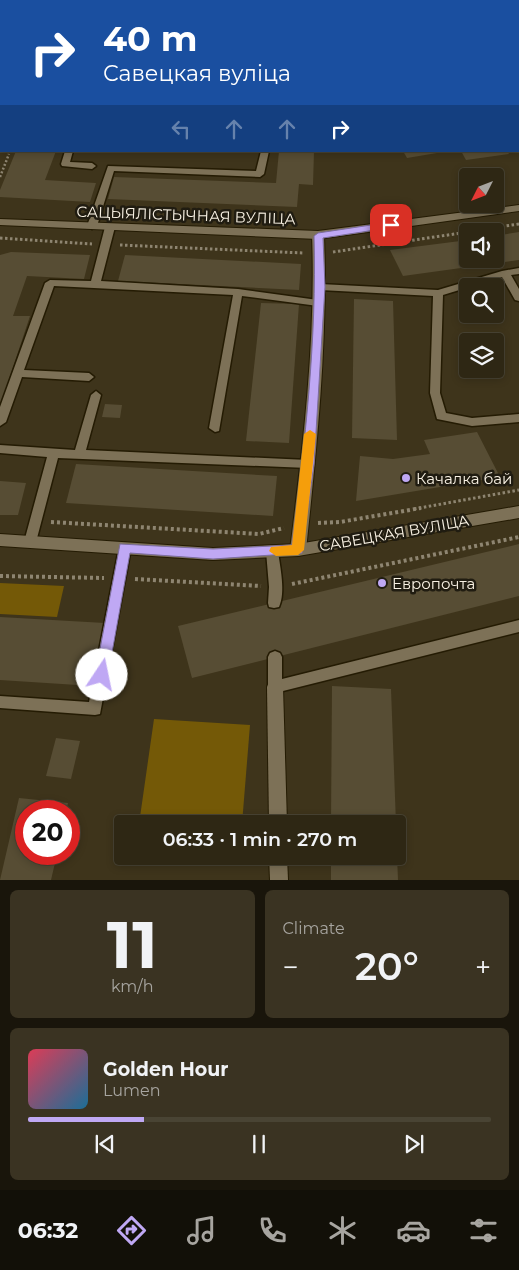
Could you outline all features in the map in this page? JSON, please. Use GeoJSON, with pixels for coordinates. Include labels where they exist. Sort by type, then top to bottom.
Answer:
{"type":"FeatureCollection","features":[{"type":"Feature","properties":{"kind":"street","name":"САЦЫЯЛІСТЫЧНАЯ ВУЛІЦА"},"geometry":{"type":"LineString","coordinates":[[0,222],[318,236],[519,208]]}},
{"type":"Feature","properties":{"kind":"street"},"geometry":{"type":"LineString","coordinates":[[298,550],[308,464],[320,287],[318,236]]}},
{"type":"Feature","properties":{"kind":"street","name":"САВЕЦКАЯ ВУЛІЦА"},"geometry":{"type":"LineString","coordinates":[[0,540],[213,554],[298,550],[519,512]]}},
{"type":"Feature","properties":{"kind":"street"},"geometry":{"type":"LineString","coordinates":[[275,687],[278,815]]}},
{"type":"Feature","properties":{"kind":"street"},"geometry":{"type":"LineString","coordinates":[[278,865],[279,880]]}},
{"type":"Feature","properties":{"kind":"lane"},"geometry":{"type":"LineString","coordinates":[[69,152],[65,164],[92,166]]}},
{"type":"Feature","properties":{"kind":"lane"},"geometry":{"type":"LineString","coordinates":[[92,226],[111,168],[260,174],[265,152]]}},
{"type":"Feature","properties":{"kind":"lane"},"geometry":{"type":"LineString","coordinates":[[95,284],[110,227]]}},
{"type":"Feature","properties":{"kind":"lane"},"geometry":{"type":"LineString","coordinates":[[320,287],[438,293],[505,273],[519,271]]}},
{"type":"Feature","properties":{"kind":"lane"},"geometry":{"type":"LineString","coordinates":[[505,273],[519,298]]}},
{"type":"Feature","properties":{"kind":"lane"},"geometry":{"type":"LineString","coordinates":[[0,422],[50,283],[238,292],[318,302]]}},
{"type":"Feature","properties":{"kind":"lane"},"geometry":{"type":"LineString","coordinates":[[215,428],[238,292]]}},
{"type":"Feature","properties":{"kind":"lane"},"geometry":{"type":"LineString","coordinates":[[438,293],[435,393],[440,416],[472,422],[519,418]]}},
{"type":"Feature","properties":{"kind":"lane"},"geometry":{"type":"LineString","coordinates":[[19,373],[89,378]]}},
{"type":"Feature","properties":{"kind":"lane"},"geometry":{"type":"LineString","coordinates":[[79,454],[96,395]]}},
{"type":"Feature","properties":{"kind":"lane"},"geometry":{"type":"LineString","coordinates":[[0,449],[308,464]]}},
{"type":"Feature","properties":{"kind":"lane"},"geometry":{"type":"LineString","coordinates":[[30,542],[54,453]]}},
{"type":"Feature","properties":{"kind":"lane"},"geometry":{"type":"LineString","coordinates":[[0,702],[95,710],[125,548]]}},
{"type":"Feature","properties":{"kind":"lane"},"geometry":{"type":"LineString","coordinates":[[272,551],[275,587],[274,603]]}},
{"type":"Feature","properties":{"kind":"lane"},"geometry":{"type":"LineString","coordinates":[[275,657],[275,687],[519,626]]}},
{"type":"Feature","properties":{"kind":"path"},"geometry":{"type":"LineString","coordinates":[[0,177],[10,152]]}},
{"type":"Feature","properties":{"kind":"path"},"geometry":{"type":"LineString","coordinates":[[504,226],[519,224]]}},
{"type":"Feature","properties":{"kind":"path"},"geometry":{"type":"LineString","coordinates":[[35,521],[259,534],[300,525],[340,522],[519,490]]}},
{"type":"Feature","properties":{"kind":"shaded area"},"geometry":{"type":"Polygon","coordinates":[[[0,583],[64,586],[57,617],[0,614],[0,583]]]}},
{"type":"Feature","properties":{"kind":"shaded area"},"geometry":{"type":"Polygon","coordinates":[[[154,719],[250,725],[243,815],[140,815],[154,719]]]}},
{"type":"Feature","properties":{"kind":"building"},"geometry":{"type":"Polygon","coordinates":[[[16,152],[56,152],[45,180],[96,183],[90,202],[0,197],[0,190],[16,152]]]}},
{"type":"Feature","properties":{"kind":"building"},"geometry":{"type":"Polygon","coordinates":[[[279,152],[314,152],[313,185],[299,184],[297,207],[108,199],[114,177],[276,183],[279,152]]]}},
{"type":"Feature","properties":{"kind":"building"},"geometry":{"type":"Polygon","coordinates":[[[404,152],[443,152],[407,158],[404,152]]]}},
{"type":"Feature","properties":{"kind":"building"},"geometry":{"type":"Polygon","coordinates":[[[462,152],[508,152],[509,154],[466,160],[462,152]]]}},
{"type":"Feature","properties":{"kind":"building"},"geometry":{"type":"Polygon","coordinates":[[[519,232],[519,260],[504,262],[504,234],[519,232]]]}},
{"type":"Feature","properties":{"kind":"building"},"geometry":{"type":"Polygon","coordinates":[[[459,241],[459,268],[461,268],[403,276],[390,250],[459,241]]]}},
{"type":"Feature","properties":{"kind":"building"},"geometry":{"type":"Polygon","coordinates":[[[11,252],[90,255],[84,279],[27,276],[13,316],[30,316],[0,406],[0,255],[11,252]]]}},
{"type":"Feature","properties":{"kind":"building"},"geometry":{"type":"Polygon","coordinates":[[[125,255],[301,264],[299,290],[118,281],[125,255]]]}},
{"type":"Feature","properties":{"kind":"building"},"geometry":{"type":"Polygon","coordinates":[[[354,299],[393,301],[397,440],[352,438],[354,299]]]}},
{"type":"Feature","properties":{"kind":"building"},"geometry":{"type":"Polygon","coordinates":[[[261,303],[299,304],[289,443],[246,441],[261,303]]]}},
{"type":"Feature","properties":{"kind":"building"},"geometry":{"type":"Polygon","coordinates":[[[105,404],[122,405],[120,418],[102,417],[105,404]]]}},
{"type":"Feature","properties":{"kind":"building"},"geometry":{"type":"Polygon","coordinates":[[[477,432],[500,477],[356,501],[360,456],[393,459],[430,454],[424,440],[477,432]]]}},
{"type":"Feature","properties":{"kind":"building"},"geometry":{"type":"Polygon","coordinates":[[[76,464],[277,476],[273,516],[66,503],[76,464]]]}},
{"type":"Feature","properties":{"kind":"building"},"geometry":{"type":"Polygon","coordinates":[[[0,481],[26,483],[18,515],[0,515],[0,481]]]}},
{"type":"Feature","properties":{"kind":"building"},"geometry":{"type":"Polygon","coordinates":[[[519,544],[519,596],[192,678],[178,626],[519,544]]]}},
{"type":"Feature","properties":{"kind":"building"},"geometry":{"type":"Polygon","coordinates":[[[0,617],[105,623],[93,686],[0,680],[0,617]]]}},
{"type":"Feature","properties":{"kind":"building"},"geometry":{"type":"Polygon","coordinates":[[[332,686],[391,689],[396,815],[331,815],[332,686]]]}},
{"type":"Feature","properties":{"kind":"building"},"geometry":{"type":"Polygon","coordinates":[[[56,738],[80,741],[71,779],[46,776],[56,738]]]}},
{"type":"Feature","properties":{"kind":"building"},"geometry":{"type":"Polygon","coordinates":[[[19,798],[39,800],[19,800],[19,798]]]}},
{"type":"Feature","properties":{"kind":"building"},"geometry":{"type":"Polygon","coordinates":[[[15,815],[15,865],[54,865],[51,880],[0,880],[15,815]]]}},
{"type":"Feature","properties":{"kind":"building"},"geometry":{"type":"Polygon","coordinates":[[[331,865],[397,865],[398,880],[331,880],[331,865]]]}},
{"type":"Feature","properties":{"kind":"slow traffic"},"geometry":{"type":"LineString","coordinates":[[276,551],[298,550],[310,434]]}},
{"type":"Feature","properties":{"kind":"place","name":"Качалка бай"},"geometry":{"type":"Point","coordinates":[406,478]}},
{"type":"Feature","properties":{"kind":"place","name":"Европочта"},"geometry":{"type":"Point","coordinates":[382,583]}},
{"type":"Feature","properties":{"kind":"route"},"geometry":{"type":"LineString","coordinates":[[102,675],[125,548],[213,554],[298,550],[308,464],[320,287],[318,236],[391,225]]}}]}
